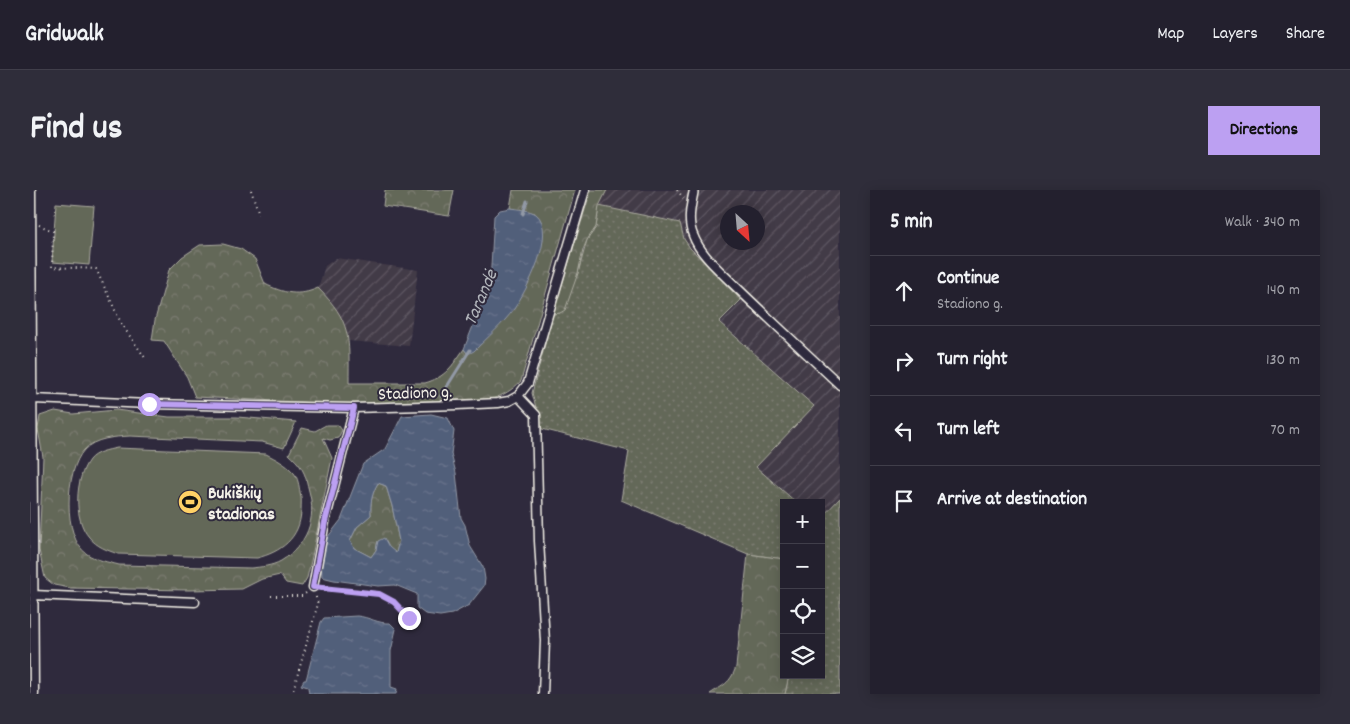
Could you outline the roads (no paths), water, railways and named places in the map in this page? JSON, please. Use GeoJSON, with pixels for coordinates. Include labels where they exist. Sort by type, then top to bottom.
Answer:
{"type":"FeatureCollection","features":[{"type":"Feature","properties":{"kind":"street"},"geometry":{"type":"LineString","coordinates":[[32,190],[31,348],[33,399],[31,546],[34,694]]}},
{"type":"Feature","properties":{"kind":"street"},"geometry":{"type":"LineString","coordinates":[[543,694],[545,641],[539,541],[536,415],[518,396],[528,383],[585,190]]}},
{"type":"Feature","properties":{"kind":"street"},"geometry":{"type":"LineString","coordinates":[[694,190],[690,219],[692,234],[696,244],[705,256],[750,301],[840,385]]}},
{"type":"Feature","properties":{"kind":"street","name":"Stadiono g."},"geometry":{"type":"LineString","coordinates":[[33,399],[149,404],[354,408],[498,403],[509,401],[518,396]]}},
{"type":"Feature","properties":{"kind":"street"},"geometry":{"type":"LineString","coordinates":[[313,587],[325,522],[354,408]]}},
{"type":"Feature","properties":{"kind":"street"},"geometry":{"type":"LineString","coordinates":[[33,595],[195,602]]}},
{"type":"Feature","properties":{"kind":"water"},"geometry":{"type":"Polygon","coordinates":[[[510,208],[536,214],[542,223],[544,234],[538,262],[526,289],[514,309],[474,351],[468,354],[464,349],[490,283],[494,216],[500,210],[510,208]]]}},
{"type":"Feature","properties":{"kind":"water"},"geometry":{"type":"Polygon","coordinates":[[[431,414],[448,418],[454,431],[451,454],[456,473],[461,518],[465,525],[470,546],[483,567],[485,579],[484,586],[469,605],[452,614],[440,616],[425,614],[417,608],[417,594],[395,585],[378,586],[322,577],[321,558],[327,538],[341,520],[363,464],[385,449],[402,416],[431,414]],[[378,483],[372,498],[371,515],[357,527],[350,541],[354,548],[371,557],[376,550],[378,541],[384,538],[389,547],[396,553],[399,541],[386,486],[378,483]]]}},
{"type":"Feature","properties":{"kind":"water"},"geometry":{"type":"Polygon","coordinates":[[[357,616],[390,623],[396,629],[391,651],[391,687],[397,689],[396,694],[309,694],[308,687],[301,685],[306,680],[321,622],[324,618],[357,616]]]}},
{"type":"Feature","properties":{"kind":"waterway","name":"Tarandė"},"geometry":{"type":"LineString","coordinates":[[523,214],[527,201]]}},
{"type":"Feature","properties":{"kind":"waterway","name":"Tarandė"},"geometry":{"type":"LineString","coordinates":[[441,396],[470,350]]}},
{"type":"Feature","properties":{"kind":"place","name":"Bukiškių stadionas"},"geometry":{"type":"Point","coordinates":[190,502]}}]}
